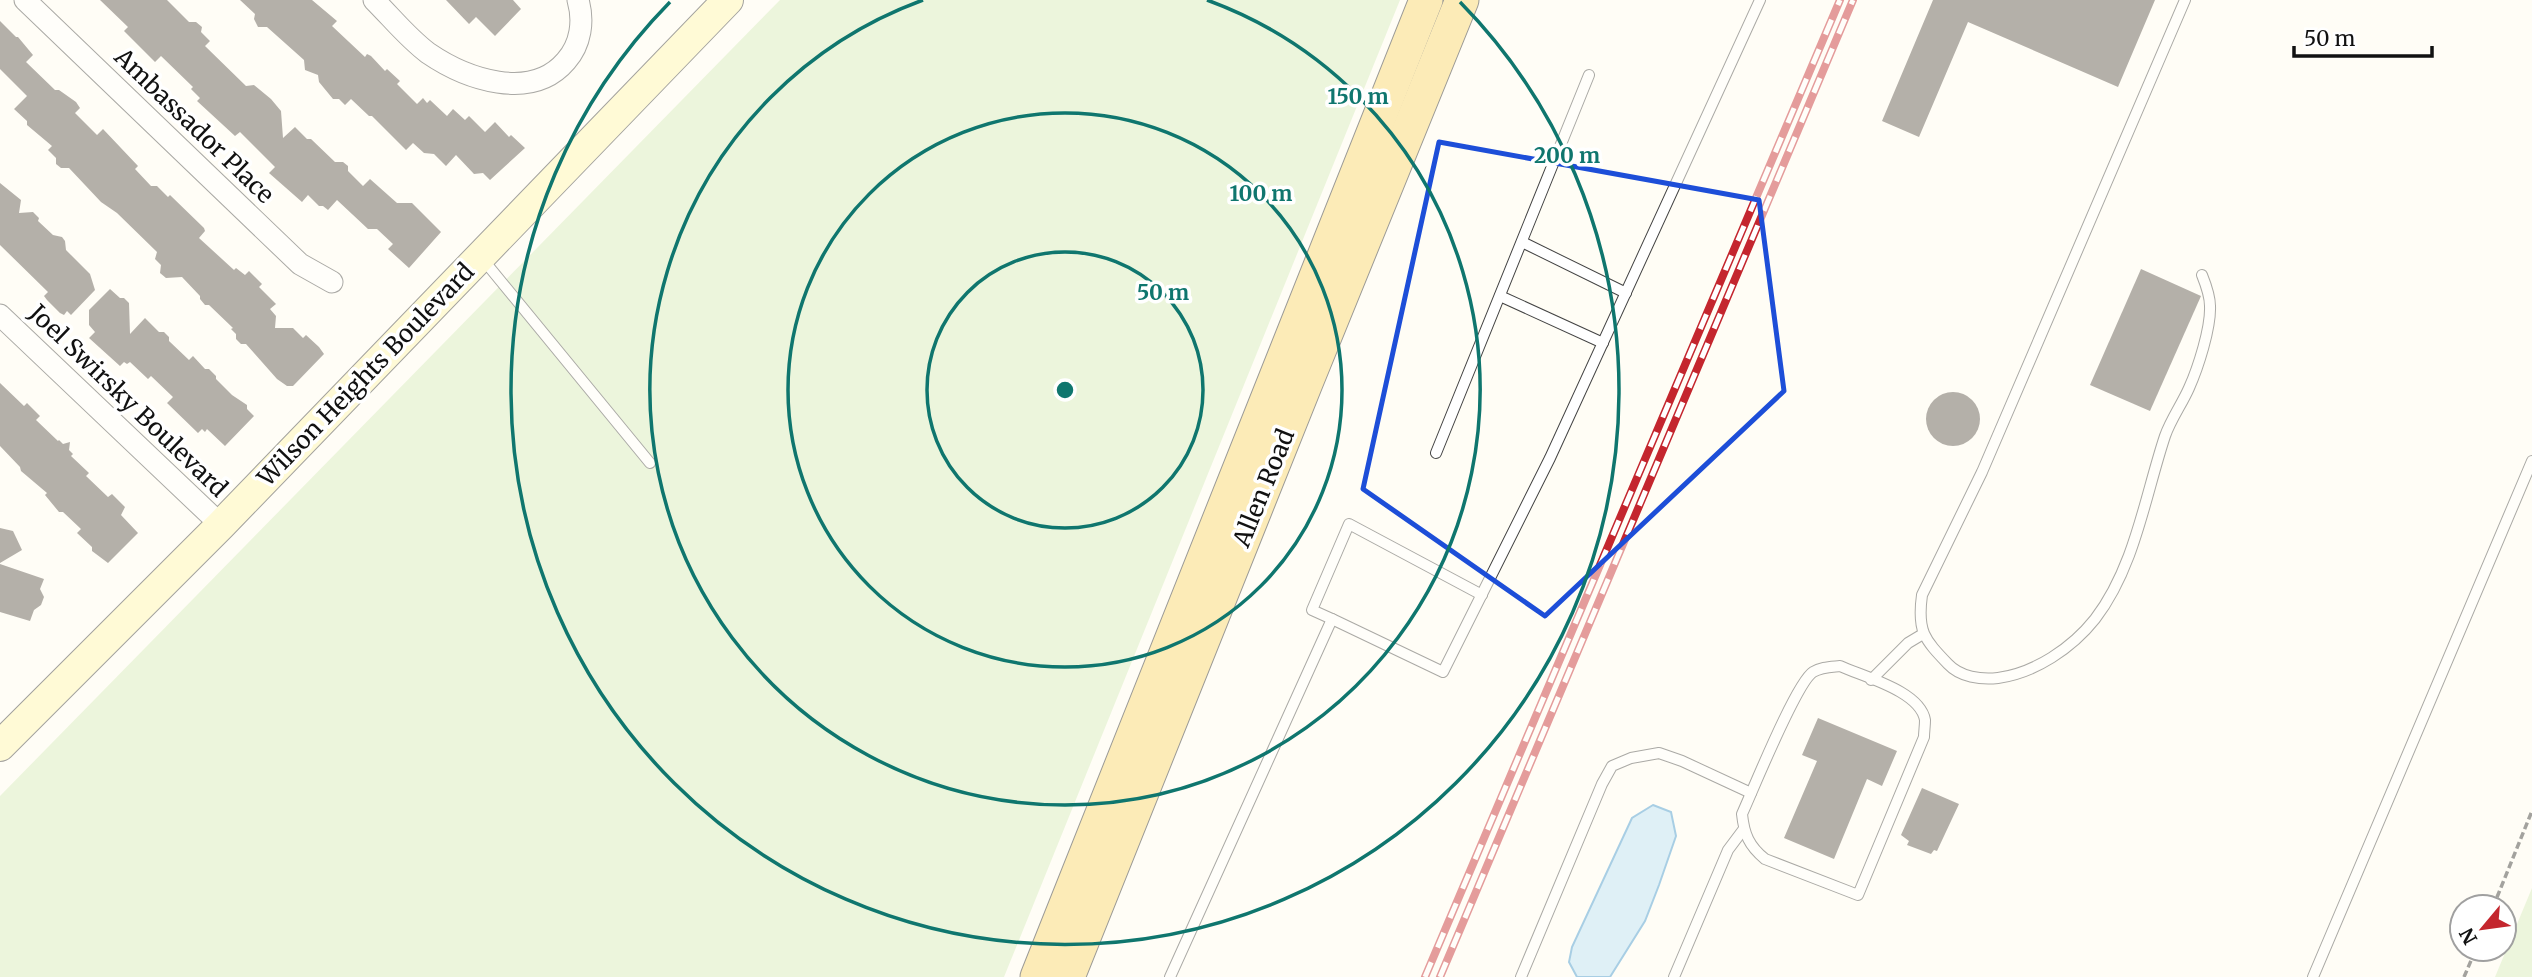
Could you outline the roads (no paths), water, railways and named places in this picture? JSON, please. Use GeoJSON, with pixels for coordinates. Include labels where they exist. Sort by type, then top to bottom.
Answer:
{"type":"FeatureCollection","features":[{"type":"Feature","properties":{"kind":"main road","name":"Wilson Heights Boulevard"},"geometry":{"type":"LineString","coordinates":[[0,746],[221,526],[728,0]]}},
{"type":"Feature","properties":{"kind":"main road","name":"Allen Road"},"geometry":{"type":"LineString","coordinates":[[1037,977],[1426,0]]}},
{"type":"Feature","properties":{"kind":"main road","name":"Allen Road"},"geometry":{"type":"LineString","coordinates":[[1068,977],[1462,0]]}},
{"type":"Feature","properties":{"kind":"street","name":"Ambassador Place"},"geometry":{"type":"LineString","coordinates":[[25,0],[300,264],[332,282]]}},
{"type":"Feature","properties":{"kind":"street"},"geometry":{"type":"LineString","coordinates":[[374,0],[416,43],[449,65],[485,79],[520,84],[549,76],[568,59],[578,41],[580,31],[578,0]]}},
{"type":"Feature","properties":{"kind":"street","name":"Joel Swirsky Boulevard"},"geometry":{"type":"LineString","coordinates":[[0,315],[221,526]]}},
{"type":"Feature","properties":{"kind":"lane"},"geometry":{"type":"LineString","coordinates":[[1482,594],[1349,524],[1312,610],[1443,672],[1482,594],[1550,458],[1760,0]]}},
{"type":"Feature","properties":{"kind":"lane"},"geometry":{"type":"LineString","coordinates":[[2185,0],[1982,472],[1922,595],[1919,615],[1923,634],[1954,671],[1984,679],[2009,676],[2036,666],[2074,641],[2096,618],[2122,572],[2166,433],[2190,386],[2211,307],[2202,275]]}},
{"type":"Feature","properties":{"kind":"lane"},"geometry":{"type":"LineString","coordinates":[[1436,453],[1589,75]]}},
{"type":"Feature","properties":{"kind":"lane"},"geometry":{"type":"LineString","coordinates":[[1522,242],[1626,293]]}},
{"type":"Feature","properties":{"kind":"lane"},"geometry":{"type":"LineString","coordinates":[[481,257],[650,463]]}},
{"type":"Feature","properties":{"kind":"lane"},"geometry":{"type":"LineString","coordinates":[[1500,296],[1604,343]]}},
{"type":"Feature","properties":{"kind":"lane"},"geometry":{"type":"LineString","coordinates":[[2313,977],[2532,461]]}},
{"type":"Feature","properties":{"kind":"lane"},"geometry":{"type":"LineString","coordinates":[[1170,977],[1332,619]]}},
{"type":"Feature","properties":{"kind":"lane"},"geometry":{"type":"LineString","coordinates":[[1871,680],[1908,643],[1923,634]]}},
{"type":"Feature","properties":{"kind":"lane"},"geometry":{"type":"LineString","coordinates":[[1840,666],[1908,695],[1925,719],[1924,737],[1858,895],[1765,859],[1752,848],[1743,830],[1742,814],[1751,793],[1796,695],[1811,673],[1825,667],[1840,666]]}},
{"type":"Feature","properties":{"kind":"lane"},"geometry":{"type":"LineString","coordinates":[[1521,977],[1612,766],[1631,758],[1659,753],[1751,793]]}},
{"type":"Feature","properties":{"kind":"lane"},"geometry":{"type":"LineString","coordinates":[[1674,977],[1727,850],[1743,830]]}},
{"type":"Feature","properties":{"kind":"water"},"geometry":{"type":"Polygon","coordinates":[[[1653,805],[1671,812],[1676,836],[1645,921],[1610,977],[1577,977],[1569,962],[1572,947],[1632,818],[1653,805]]]}},
{"type":"Feature","properties":{"kind":"railway"},"geometry":{"type":"LineString","coordinates":[[1425,977],[1840,0]]}},
{"type":"Feature","properties":{"kind":"railway"},"geometry":{"type":"LineString","coordinates":[[1440,977],[1853,0]]}}]}
